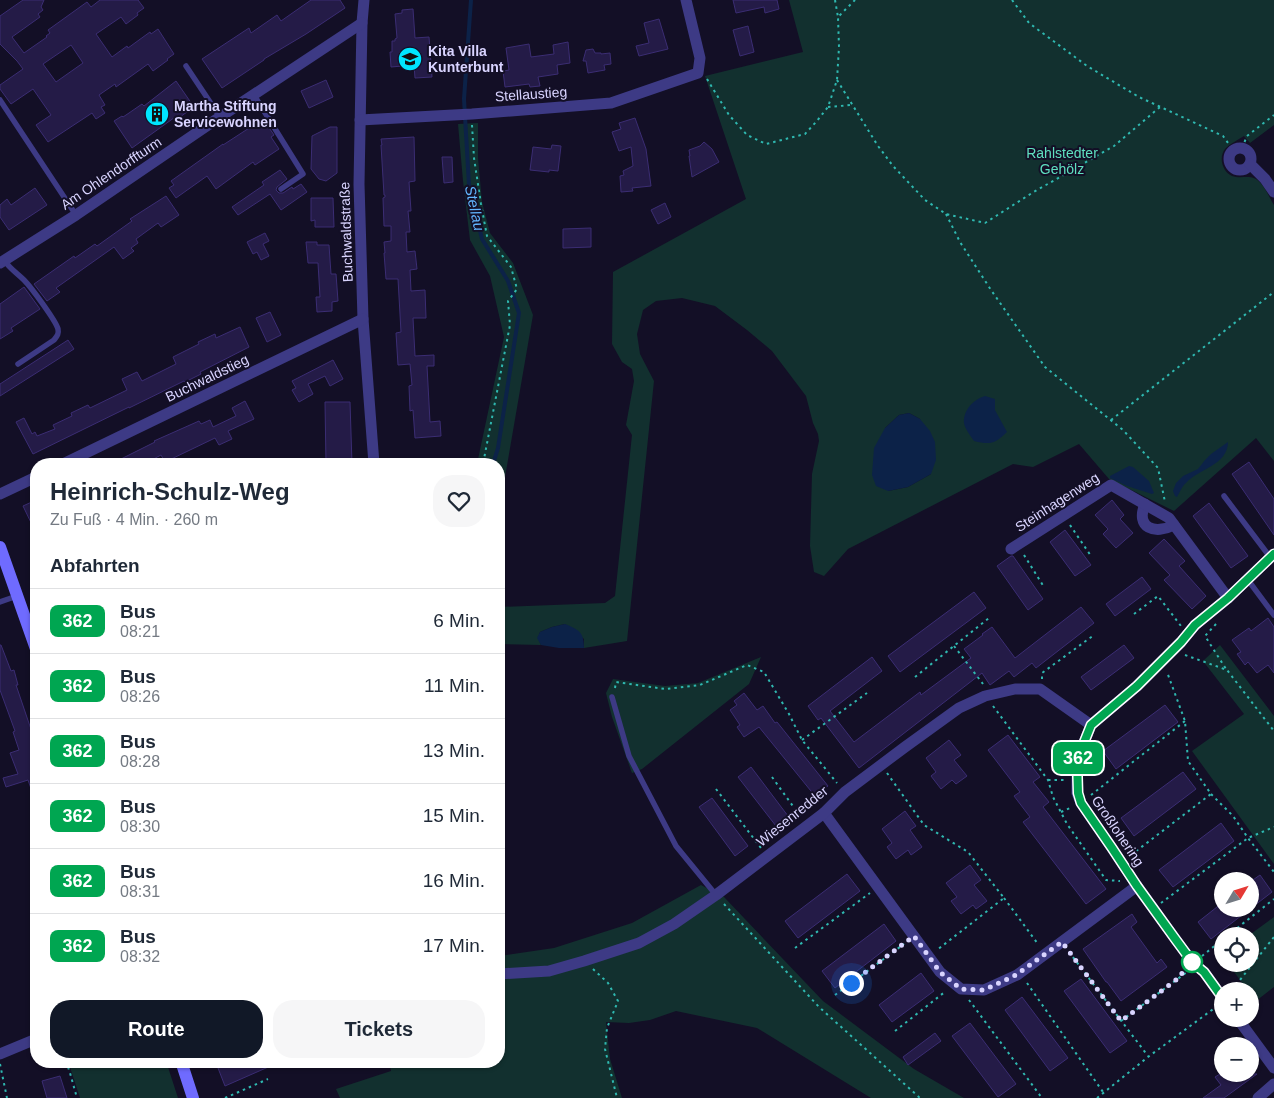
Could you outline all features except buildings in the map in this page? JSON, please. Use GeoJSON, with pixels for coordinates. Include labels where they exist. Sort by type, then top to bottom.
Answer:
{"type":"FeatureCollection","features":[{"type":"Feature","properties":{"kind":"street","name":"Buchwaldstraße"},"geometry":{"type":"LineString","coordinates":[[364,0],[359,184],[363,319],[374,458]]}},
{"type":"Feature","properties":{"kind":"street"},"geometry":{"type":"LineString","coordinates":[[686,0],[700,58],[698,73]]}},
{"type":"Feature","properties":{"kind":"street","name":"Am Ohlendorffturm"},"geometry":{"type":"LineString","coordinates":[[2,262],[76,215],[362,23]]}},
{"type":"Feature","properties":{"kind":"street","name":"Stellaustieg"},"geometry":{"type":"LineString","coordinates":[[360,120],[472,114],[611,103],[698,73]]}},
{"type":"Feature","properties":{"kind":"street"},"geometry":{"type":"LineString","coordinates":[[1238,149],[1247,150],[1250,155],[1250,164],[1245,169],[1238,170],[1232,166],[1229,160],[1230,156],[1238,149]]}},
{"type":"Feature","properties":{"kind":"street"},"geometry":{"type":"LineString","coordinates":[[1250,164],[1265,179],[1274,192]]}},
{"type":"Feature","properties":{"kind":"street","name":"Buchwaldstieg"},"geometry":{"type":"LineString","coordinates":[[75,458],[363,319]]}},
{"type":"Feature","properties":{"kind":"street"},"geometry":{"type":"LineString","coordinates":[[0,494],[30,480]]}},
{"type":"Feature","properties":{"kind":"street","name":"Steinhagenweg"},"geometry":{"type":"LineString","coordinates":[[1014,547],[1111,484],[1171,522],[1228,598]]}},
{"type":"Feature","properties":{"kind":"street"},"geometry":{"type":"LineString","coordinates":[[1145,504],[1142,517],[1146,526],[1150,529],[1160,530],[1171,522]]}},
{"type":"Feature","properties":{"kind":"street"},"geometry":{"type":"LineString","coordinates":[[0,547],[30,632]]}},
{"type":"Feature","properties":{"kind":"street","name":"Großlohering"},"geometry":{"type":"LineString","coordinates":[[1214,992],[1204,972],[1191,966],[1081,803],[1078,793],[1077,760],[1091,725],[1137,686],[1195,625],[1228,598],[1272,556]]}},
{"type":"Feature","properties":{"kind":"street","name":"Wiesenredder"},"geometry":{"type":"LineString","coordinates":[[505,974],[549,971],[639,943],[674,924],[716,895],[824,813],[845,792],[959,708],[988,695],[1015,689],[1040,690]]}},
{"type":"Feature","properties":{"kind":"street"},"geometry":{"type":"LineString","coordinates":[[1040,690],[1091,725]]}},
{"type":"Feature","properties":{"kind":"street"},"geometry":{"type":"LineString","coordinates":[[824,813],[940,972],[958,987],[984,990],[1020,973],[1135,884]]}},
{"type":"Feature","properties":{"kind":"street"},"geometry":{"type":"LineString","coordinates":[[1244,1027],[1274,1068]]}},
{"type":"Feature","properties":{"kind":"street"},"geometry":{"type":"LineString","coordinates":[[0,1054],[30,1042]]}},
{"type":"Feature","properties":{"kind":"street"},"geometry":{"type":"LineString","coordinates":[[183,1068],[193,1098]]}},
{"type":"Feature","properties":{"kind":"street"},"geometry":{"type":"LineString","coordinates":[[1258,1098],[1274,1084]]}},
{"type":"Feature","properties":{"kind":"lane"},"geometry":{"type":"LineString","coordinates":[[186,66],[220,117]]}},
{"type":"Feature","properties":{"kind":"lane"},"geometry":{"type":"LineString","coordinates":[[254,95],[302,174],[281,189]]}},
{"type":"Feature","properties":{"kind":"lane"},"geometry":{"type":"LineString","coordinates":[[0,100],[76,215]]}},
{"type":"Feature","properties":{"kind":"lane"},"geometry":{"type":"LineString","coordinates":[[2,262],[25,281],[55,322],[59,332],[54,340],[18,364]]}},
{"type":"Feature","properties":{"kind":"lane"},"geometry":{"type":"LineString","coordinates":[[1224,496],[1272,556]]}},
{"type":"Feature","properties":{"kind":"lane"},"geometry":{"type":"LineString","coordinates":[[1248,580],[1274,615]]}},
{"type":"Feature","properties":{"kind":"lane"},"geometry":{"type":"LineString","coordinates":[[0,602],[17,596]]}},
{"type":"Feature","properties":{"kind":"lane"},"geometry":{"type":"LineString","coordinates":[[612,697],[629,756],[676,846],[716,895]]}},
{"type":"Feature","properties":{"kind":"path"},"geometry":{"type":"LineString","coordinates":[[698,73],[705,77],[729,115],[747,135],[766,144],[805,134],[828,106],[836,80],[839,47],[838,17],[835,0]]}},
{"type":"Feature","properties":{"kind":"path"},"geometry":{"type":"LineString","coordinates":[[838,17],[856,0]]}},
{"type":"Feature","properties":{"kind":"path"},"geometry":{"type":"LineString","coordinates":[[1012,0],[1028,23],[1087,66],[1139,97],[1223,136],[1238,149],[1247,136],[1274,115]]}},
{"type":"Feature","properties":{"kind":"path"},"geometry":{"type":"LineString","coordinates":[[836,80],[893,166],[925,200],[946,214],[985,223],[1032,193],[1114,146],[1160,107]]}},
{"type":"Feature","properties":{"kind":"path"},"geometry":{"type":"LineString","coordinates":[[828,106],[852,105]]}},
{"type":"Feature","properties":{"kind":"path"},"geometry":{"type":"LineString","coordinates":[[472,114],[474,158],[488,236],[511,267],[518,289],[508,301],[510,325],[484,458]]}},
{"type":"Feature","properties":{"kind":"path"},"geometry":{"type":"LineString","coordinates":[[946,214],[960,242],[991,290],[1045,367],[1123,430],[1158,468],[1171,522]]}},
{"type":"Feature","properties":{"kind":"path"},"geometry":{"type":"LineString","coordinates":[[1111,420],[1274,292]]}},
{"type":"Feature","properties":{"kind":"path"},"geometry":{"type":"LineString","coordinates":[[1064,515],[1091,556]]}},
{"type":"Feature","properties":{"kind":"path"},"geometry":{"type":"LineString","coordinates":[[1014,547],[1044,587]]}},
{"type":"Feature","properties":{"kind":"path"},"geometry":{"type":"LineString","coordinates":[[1134,614],[1158,596],[1188,634]]}},
{"type":"Feature","properties":{"kind":"path"},"geometry":{"type":"LineString","coordinates":[[915,677],[989,618]]}},
{"type":"Feature","properties":{"kind":"path"},"geometry":{"type":"LineString","coordinates":[[1219,620],[1205,636],[1226,670],[1274,731]]}},
{"type":"Feature","properties":{"kind":"path"},"geometry":{"type":"LineString","coordinates":[[1040,690],[1042,673],[1094,635]]}},
{"type":"Feature","properties":{"kind":"path"},"geometry":{"type":"LineString","coordinates":[[954,646],[1048,780],[1053,797],[1067,824],[1106,880],[1135,884]]}},
{"type":"Feature","properties":{"kind":"path"},"geometry":{"type":"LineString","coordinates":[[1185,655],[1226,670]]}},
{"type":"Feature","properties":{"kind":"path"},"geometry":{"type":"LineString","coordinates":[[1162,661],[1185,721],[1188,761],[1211,794],[1233,816],[1274,872]]}},
{"type":"Feature","properties":{"kind":"path"},"geometry":{"type":"LineString","coordinates":[[612,697],[616,682],[665,690],[700,685],[747,665],[764,672],[802,740],[845,792]]}},
{"type":"Feature","properties":{"kind":"path"},"geometry":{"type":"LineString","coordinates":[[802,740],[867,693]]}},
{"type":"Feature","properties":{"kind":"path"},"geometry":{"type":"LineString","coordinates":[[1081,803],[1185,721]]}},
{"type":"Feature","properties":{"kind":"path"},"geometry":{"type":"LineString","coordinates":[[882,765],[924,825],[968,852],[1046,954]]}},
{"type":"Feature","properties":{"kind":"path"},"geometry":{"type":"LineString","coordinates":[[772,777],[807,825]]}},
{"type":"Feature","properties":{"kind":"path"},"geometry":{"type":"LineString","coordinates":[[1048,780],[1077,780]]}},
{"type":"Feature","properties":{"kind":"path"},"geometry":{"type":"LineString","coordinates":[[716,789],[767,856]]}},
{"type":"Feature","properties":{"kind":"path"},"geometry":{"type":"LineString","coordinates":[[1121,862],[1211,794]]}},
{"type":"Feature","properties":{"kind":"path"},"geometry":{"type":"LineString","coordinates":[[1154,909],[1248,838],[1274,827]]}},
{"type":"Feature","properties":{"kind":"path"},"geometry":{"type":"LineString","coordinates":[[795,948],[878,887]]}},
{"type":"Feature","properties":{"kind":"path"},"geometry":{"type":"LineString","coordinates":[[716,895],[819,1007],[920,1098]]}},
{"type":"Feature","properties":{"kind":"path"},"geometry":{"type":"LineString","coordinates":[[929,957],[1004,898]]}},
{"type":"Feature","properties":{"kind":"path"},"geometry":{"type":"LineString","coordinates":[[1238,927],[1274,899]]}},
{"type":"Feature","properties":{"kind":"path"},"geometry":{"type":"LineString","coordinates":[[835,995],[914,936]]}},
{"type":"Feature","properties":{"kind":"path"},"geometry":{"type":"LineString","coordinates":[[1237,982],[1274,937]]}},
{"type":"Feature","properties":{"kind":"path"},"geometry":{"type":"LineString","coordinates":[[1062,942],[1148,1056]]}},
{"type":"Feature","properties":{"kind":"path"},"geometry":{"type":"LineString","coordinates":[[1121,1021],[1214,947]]}},
{"type":"Feature","properties":{"kind":"path"},"geometry":{"type":"LineString","coordinates":[[584,961],[608,982],[618,1001],[607,1028],[605,1049],[617,1098]]}},
{"type":"Feature","properties":{"kind":"path"},"geometry":{"type":"LineString","coordinates":[[1020,973],[1104,1092]]}},
{"type":"Feature","properties":{"kind":"path"},"geometry":{"type":"LineString","coordinates":[[895,1031],[958,987],[1042,1098]]}},
{"type":"Feature","properties":{"kind":"path"},"geometry":{"type":"LineString","coordinates":[[1096,1098],[1214,1006]]}},
{"type":"Feature","properties":{"kind":"path"},"geometry":{"type":"LineString","coordinates":[[0,1064],[7,1098]]}},
{"type":"Feature","properties":{"kind":"path"},"geometry":{"type":"LineString","coordinates":[[68,1068],[76,1098]]}},
{"type":"Feature","properties":{"kind":"path"},"geometry":{"type":"LineString","coordinates":[[225,1098],[268,1079]]}},
{"type":"Feature","properties":{"kind":"green space","name":"Rahlstedter Gehölz"},"geometry":{"type":"Polygon","coordinates":[[[789,0],[1274,0],[1274,125],[1250,143],[1244,136],[1226,147],[1222,156],[1222,164],[1232,176],[1253,178],[1259,181],[1274,205],[1274,461],[1256,438],[1174,511],[1109,479],[1079,444],[1033,467],[1013,464],[848,549],[824,576],[814,572],[810,546],[812,474],[819,441],[806,396],[772,351],[715,306],[682,298],[656,301],[643,310],[637,334],[640,354],[654,381],[627,641],[584,648],[584,639],[565,624],[540,632],[538,638],[541,645],[505,644],[505,607],[605,603],[615,596],[632,435],[626,425],[634,381],[632,369],[622,362],[612,344],[613,272],[746,199],[705,76],[803,52],[789,0]],[[909,413],[899,415],[885,428],[888,491],[908,487],[931,474],[920,419],[909,413]]]}},
{"type":"Feature","properties":{"kind":"green space"},"geometry":{"type":"Polygon","coordinates":[[[478,123],[478,158],[482,202],[490,233],[513,263],[533,315],[505,477],[505,458],[478,458],[504,337],[490,276],[470,240],[458,124],[478,123]]]}},
{"type":"Feature","properties":{"kind":"green space"},"geometry":{"type":"Polygon","coordinates":[[[1220,645],[1274,716],[1274,864],[1192,751],[1244,714],[1203,661],[1220,645]]]}},
{"type":"Feature","properties":{"kind":"green space"},"geometry":{"type":"Polygon","coordinates":[[[761,657],[749,684],[642,769],[632,773],[612,717],[606,693],[613,679],[665,686],[698,683],[761,657]]]}},
{"type":"Feature","properties":{"kind":"green space"},"geometry":{"type":"Polygon","coordinates":[[[701,885],[724,897],[823,1001],[914,1069],[964,1098],[871,1098],[757,1028],[676,1011],[650,1020],[629,1023],[606,1022],[610,1059],[622,1098],[340,1098],[336,1089],[391,1071],[390,1068],[505,1068],[505,955],[554,948],[632,923],[701,885]]]}},
{"type":"Feature","properties":{"kind":"green space"},"geometry":{"type":"Polygon","coordinates":[[[1274,917],[1274,987],[1259,999],[1259,982],[1242,982],[1234,972],[1259,972],[1259,928],[1274,917]]]}},
{"type":"Feature","properties":{"kind":"green space"},"geometry":{"type":"Polygon","coordinates":[[[70,1068],[168,1068],[178,1098],[80,1098],[70,1068]]]}},
{"type":"Feature","properties":{"kind":"water"},"geometry":{"type":"Polygon","coordinates":[[[985,396],[995,399],[995,410],[1007,432],[996,441],[988,443],[974,441],[964,423],[965,414],[970,406],[985,396]]]}},
{"type":"Feature","properties":{"kind":"water"},"geometry":{"type":"Polygon","coordinates":[[[909,413],[920,419],[930,431],[935,442],[936,460],[931,474],[908,487],[888,491],[876,486],[872,475],[874,448],[885,428],[899,415],[909,413]]]}},
{"type":"Feature","properties":{"kind":"water"},"geometry":{"type":"Polygon","coordinates":[[[1228,442],[1227,450],[1223,456],[1212,466],[1191,478],[1183,486],[1177,497],[1175,496],[1173,491],[1176,483],[1183,476],[1198,469],[1211,454],[1228,442]]]}},
{"type":"Feature","properties":{"kind":"water"},"geometry":{"type":"Polygon","coordinates":[[[1129,466],[1133,467],[1149,481],[1154,493],[1127,486],[1110,478],[1110,476],[1129,466]]]}},
{"type":"Feature","properties":{"kind":"water"},"geometry":{"type":"Polygon","coordinates":[[[565,624],[580,632],[584,648],[559,648],[541,645],[537,638],[540,632],[565,624]]]}},
{"type":"Feature","properties":{"kind":"waterway","name":"Stellau"},"geometry":{"type":"LineString","coordinates":[[471,0],[464,99],[469,185],[482,239],[508,281],[519,313],[495,458]]}},
{"type":"Feature","properties":{"kind":"bus line","name":"362"},"geometry":{"type":"LineString","coordinates":[[1214,986],[1204,972],[1193,963],[1176,940],[1081,803],[1078,793],[1077,760],[1091,725],[1137,686],[1181,642],[1195,625],[1228,598],[1274,554]]}},
{"type":"Feature","properties":{"kind":"place","name":"Kita Villa Kunterbunt"},"geometry":{"type":"Point","coordinates":[410,59]}},
{"type":"Feature","properties":{"kind":"place","name":"Martha Stiftung Servicewohnen"},"geometry":{"type":"Point","coordinates":[157,114]}},
{"type":"Feature","properties":{"kind":"route"},"geometry":{"type":"LineString","coordinates":[[851,983],[914,936],[940,972],[961,989],[984,990],[1016,975],[1062,942],[1121,1021],[1176,980],[1192,962]]}}]}
